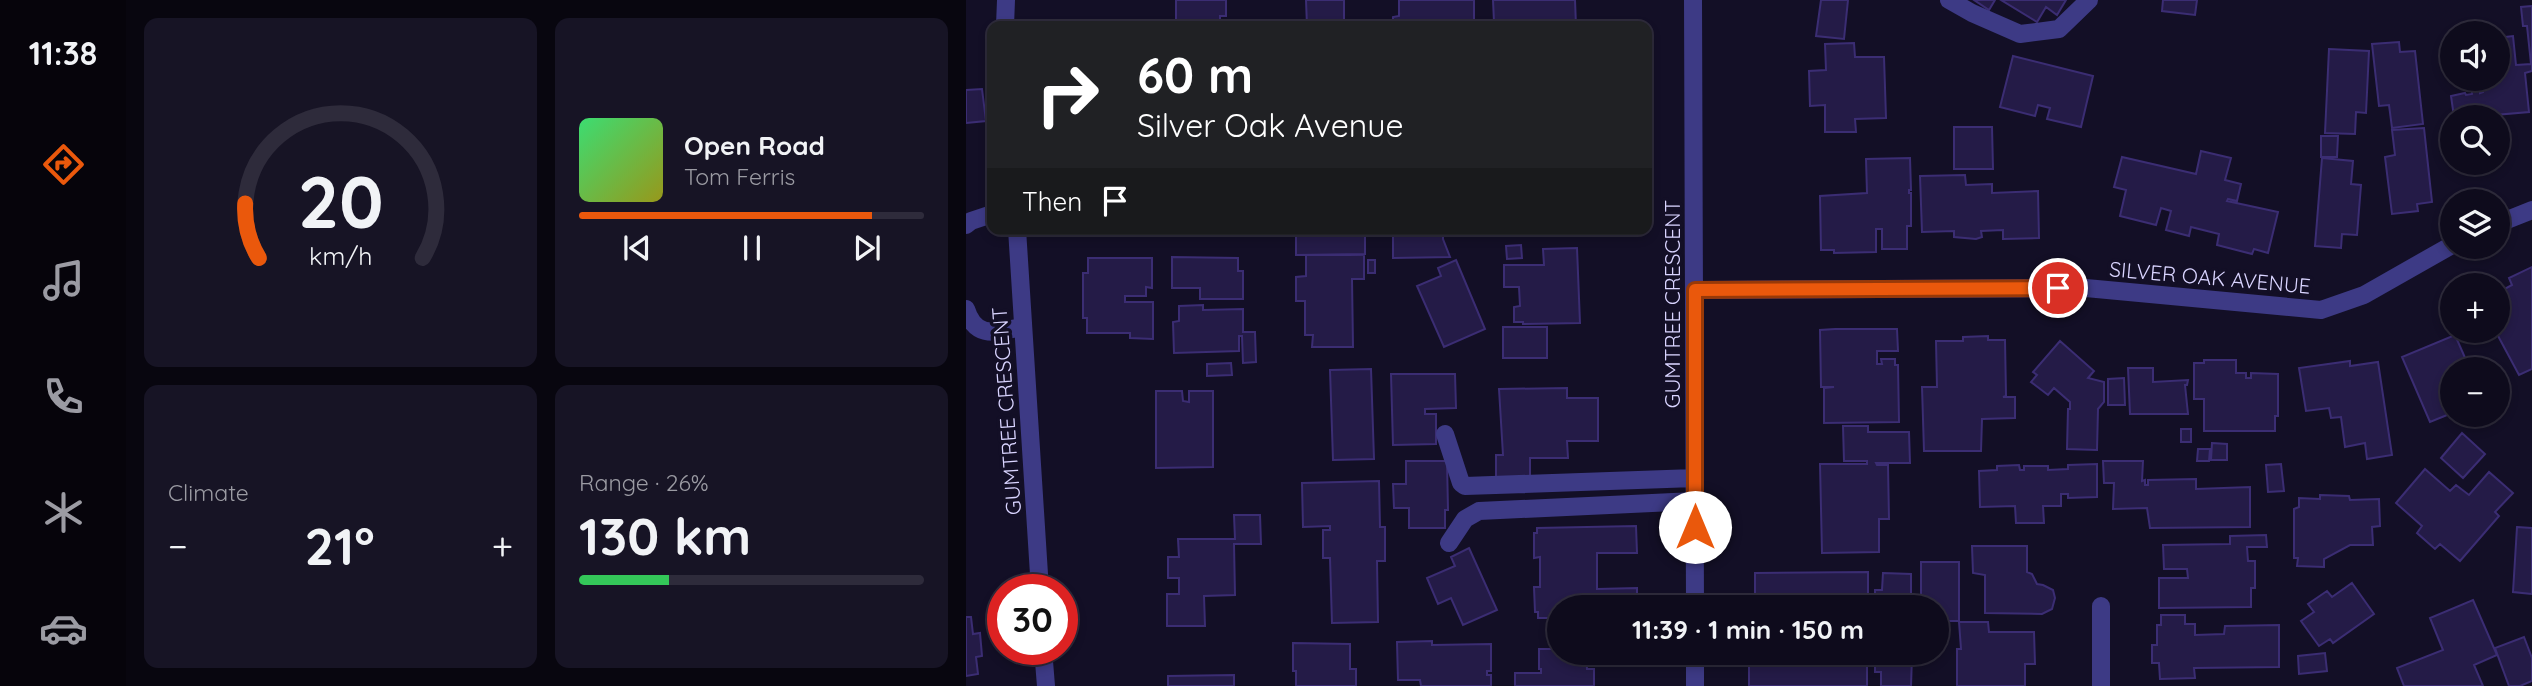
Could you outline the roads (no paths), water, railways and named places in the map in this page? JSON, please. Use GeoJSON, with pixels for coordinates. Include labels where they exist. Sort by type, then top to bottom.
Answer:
{"type":"FeatureCollection","features":[{"type":"Feature","properties":{"kind":"street"},"geometry":{"type":"LineString","coordinates":[[1005,21],[1006,0]]}},
{"type":"Feature","properties":{"kind":"street","name":"GUMTREE CRESCENT"},"geometry":{"type":"LineString","coordinates":[[1693,0],[1695,595]]}},
{"type":"Feature","properties":{"kind":"street"},"geometry":{"type":"LineString","coordinates":[[1949,0],[2020,34],[2059,29],[2089,0]]}},
{"type":"Feature","properties":{"kind":"street"},"geometry":{"type":"LineString","coordinates":[[2510,219],[2532,210]]}},
{"type":"Feature","properties":{"kind":"street"},"geometry":{"type":"LineString","coordinates":[[966,225],[987,216]]}},
{"type":"Feature","properties":{"kind":"street","name":"GUMTREE CRESCENT"},"geometry":{"type":"LineString","coordinates":[[1017,235],[1039,574]]}},
{"type":"Feature","properties":{"kind":"street","name":"SILVER OAK AVENUE"},"geometry":{"type":"LineString","coordinates":[[1695,290],[2086,288],[2321,310],[2364,295],[2440,252]]}},
{"type":"Feature","properties":{"kind":"street"},"geometry":{"type":"LineString","coordinates":[[966,309],[969,319],[977,329],[989,332],[1023,327]]}},
{"type":"Feature","properties":{"kind":"street"},"geometry":{"type":"LineString","coordinates":[[1446,434],[1461,483],[1465,486],[1695,478]]}},
{"type":"Feature","properties":{"kind":"street"},"geometry":{"type":"LineString","coordinates":[[1449,543],[1465,519],[1479,511],[1695,501]]}},
{"type":"Feature","properties":{"kind":"street"},"geometry":{"type":"LineString","coordinates":[[2101,606],[2101,686]]}},
{"type":"Feature","properties":{"kind":"street"},"geometry":{"type":"LineString","coordinates":[[1044,665],[1046,686]]}},
{"type":"Feature","properties":{"kind":"street"},"geometry":{"type":"LineString","coordinates":[[1695,665],[1695,686]]}}]}
